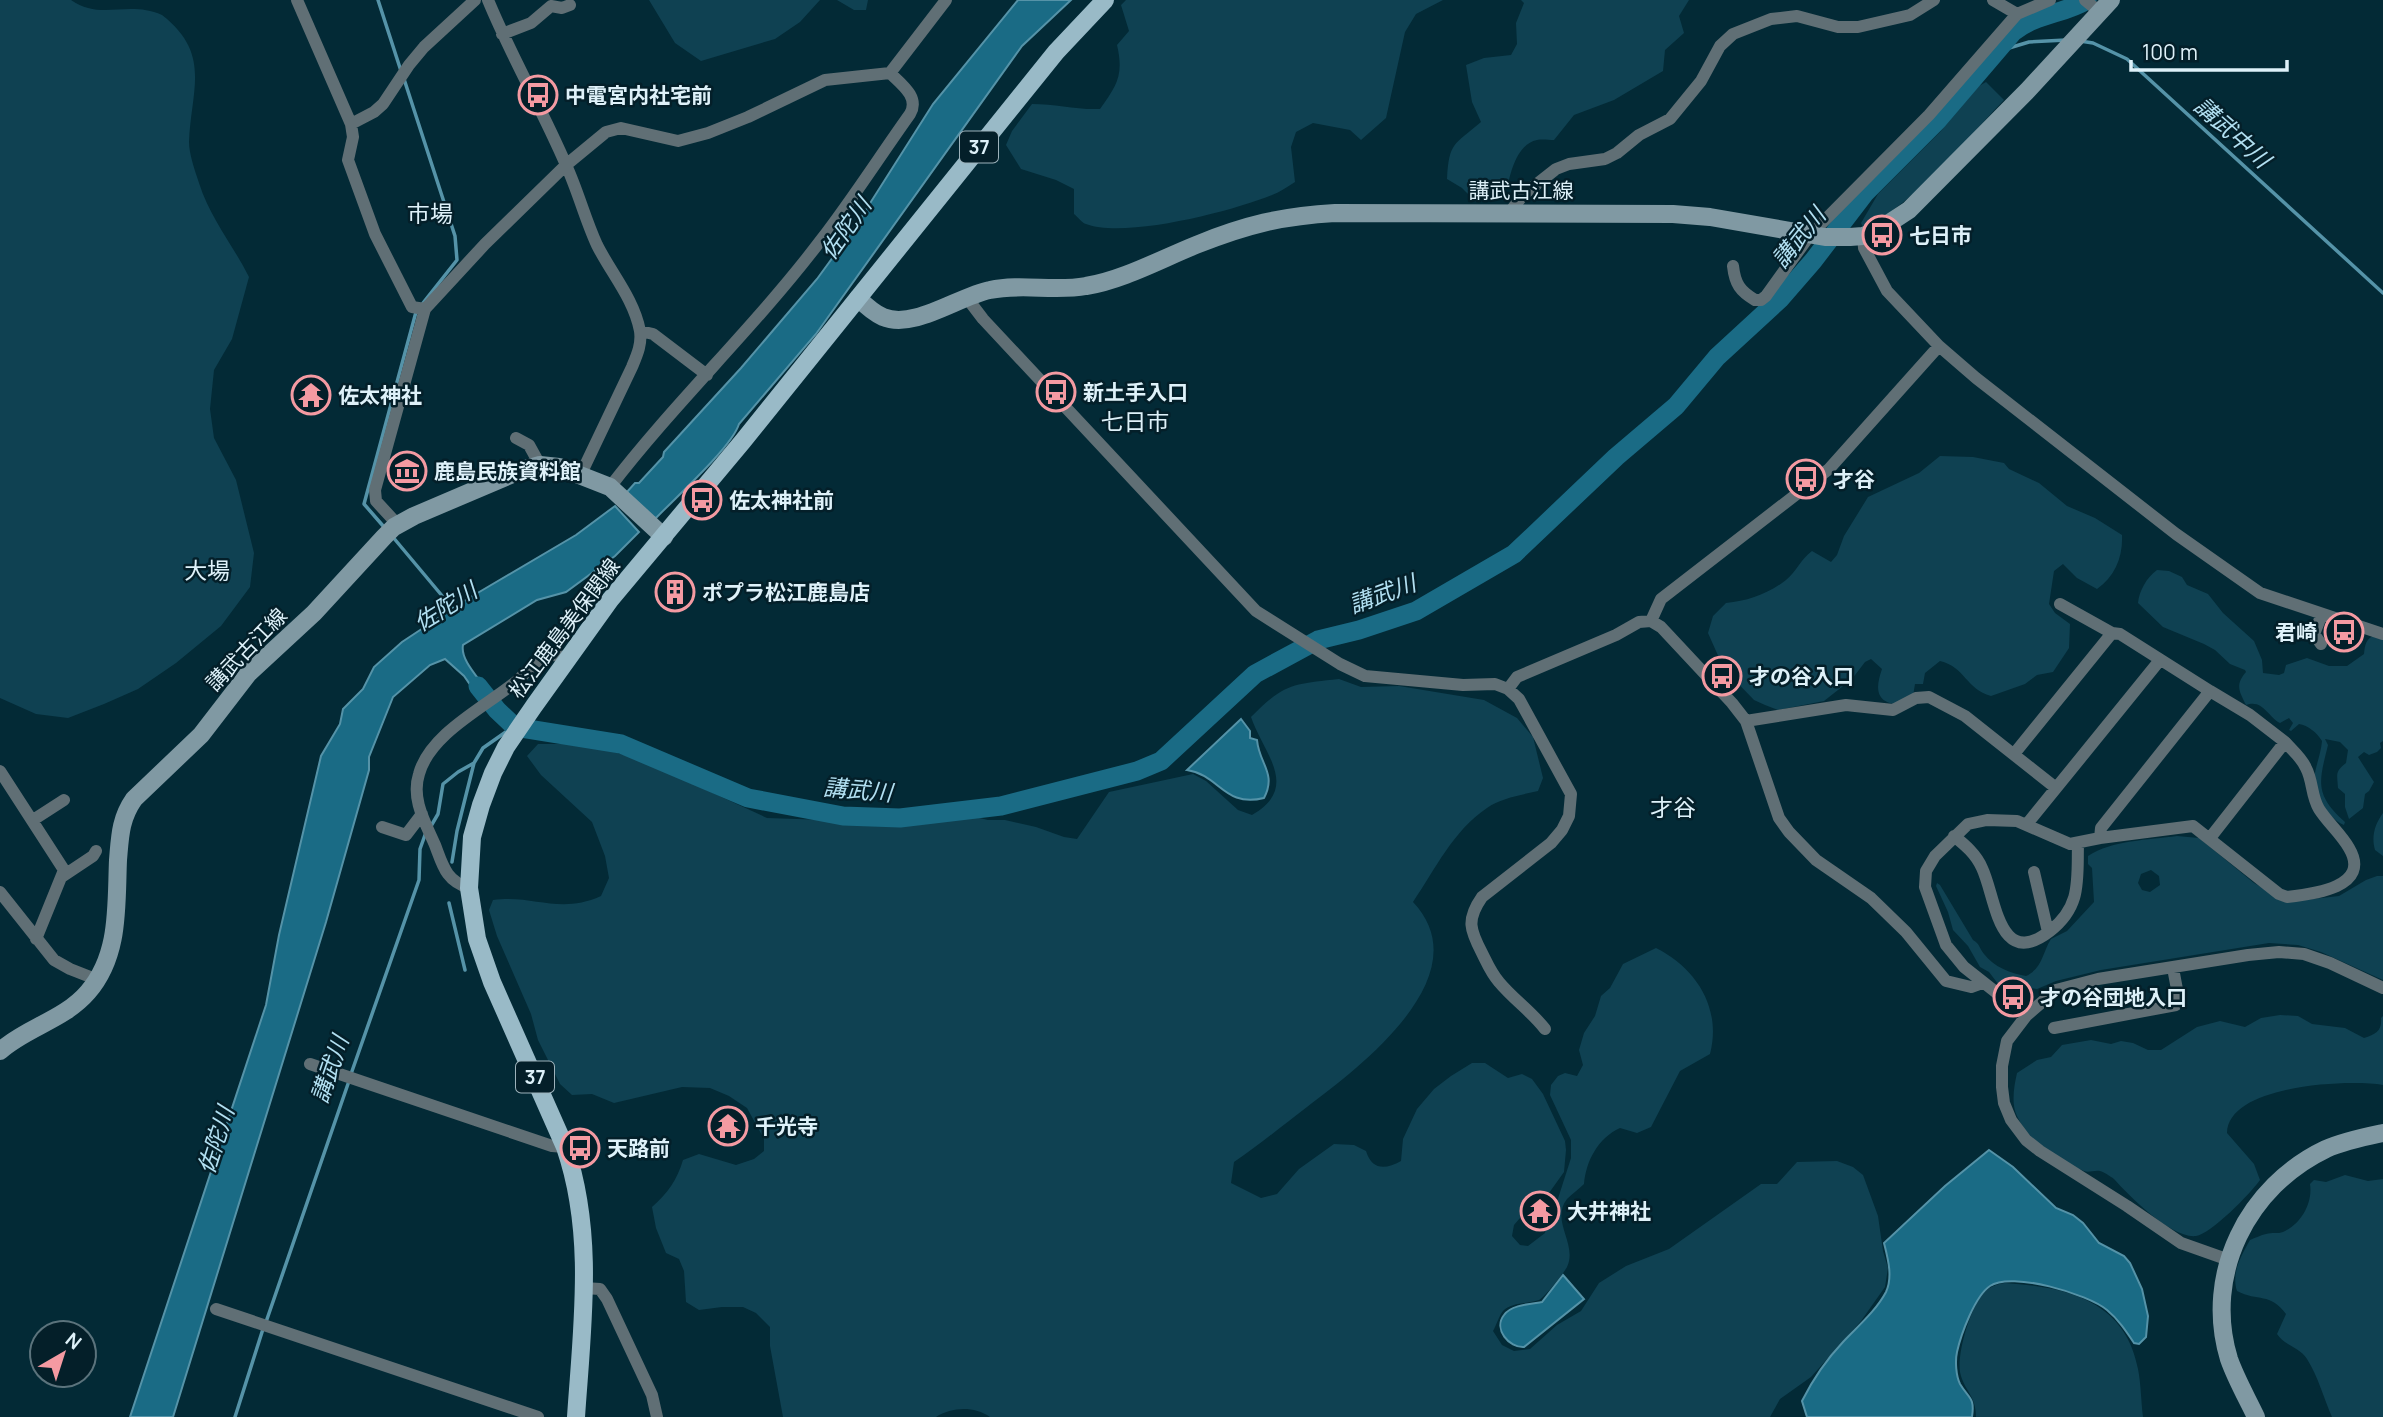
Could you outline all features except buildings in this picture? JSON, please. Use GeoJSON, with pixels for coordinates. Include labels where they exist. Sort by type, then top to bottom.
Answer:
{"type":"FeatureCollection","features":[{"type":"Feature","properties":{"kind":"main road","name":"松江鹿島美保関線"},"geometry":{"type":"LineString","coordinates":[[576,1417],[584,1288],[583,1231],[574,1174],[565,1147],[492,982],[477,939],[469,888],[472,837],[481,805],[506,747],[566,658],[658,532],[743,441],[1056,52],[1105,0]]}},
{"type":"Feature","properties":{"kind":"main road","name":"講武古江線"},"geometry":{"type":"LineString","coordinates":[[858,298],[883,317],[899,320],[916,317],[1002,288],[1086,286],[1111,279],[1254,223],[1292,216],[1335,213],[1673,214],[1812,235],[1856,237],[1887,225],[1909,210],[2082,33],[2097,4]]}},
{"type":"Feature","properties":{"kind":"main road","name":"講武古江線"},"geometry":{"type":"LineString","coordinates":[[0,1051],[30,1031],[67,1012],[98,979],[110,956],[120,827],[125,811],[148,785],[201,735],[248,674],[314,613],[392,530],[436,505],[522,470],[540,466],[559,467],[581,474],[615,491],[658,532]]}},
{"type":"Feature","properties":{"kind":"main road"},"geometry":{"type":"LineString","coordinates":[[2256,1417],[2230,1359],[2222,1311],[2223,1284],[2229,1260],[2247,1217],[2282,1177],[2328,1149],[2383,1133]]}},
{"type":"Feature","properties":{"kind":"street"},"geometry":{"type":"LineString","coordinates":[[297,0],[351,124],[353,137],[348,160],[360,198],[412,307],[421,309]]}},
{"type":"Feature","properties":{"kind":"street"},"geometry":{"type":"LineString","coordinates":[[351,124],[383,104],[424,47],[475,0]]}},
{"type":"Feature","properties":{"kind":"street"},"geometry":{"type":"LineString","coordinates":[[488,0],[566,165],[598,246],[619,281],[636,316],[640,331],[639,350],[632,367],[581,474]]}},
{"type":"Feature","properties":{"kind":"street"},"geometry":{"type":"LineString","coordinates":[[392,530],[376,501],[375,489],[421,309],[566,165],[587,145],[614,129],[621,128],[678,141],[708,133],[748,117],[825,80],[890,73],[946,0]]}},
{"type":"Feature","properties":{"kind":"street"},"geometry":{"type":"LineString","coordinates":[[1510,212],[1523,195],[1556,169],[1569,164],[1605,159],[1618,153],[1639,135],[1670,119],[1700,81],[1720,46],[1733,34],[1771,19],[1797,16],[1838,27],[1858,27],[1910,15],[1934,0]]}},
{"type":"Feature","properties":{"kind":"street"},"geometry":{"type":"LineString","coordinates":[[1993,0],[2017,14]]}},
{"type":"Feature","properties":{"kind":"street"},"geometry":{"type":"LineString","coordinates":[[1733,266],[1737,286],[1752,299],[1761,300],[1775,286],[1812,235],[1929,115],[2017,14],[2050,0]]}},
{"type":"Feature","properties":{"kind":"street"},"geometry":{"type":"LineString","coordinates":[[502,34],[531,23],[551,6],[562,8],[570,5]]}},
{"type":"Feature","properties":{"kind":"street"},"geometry":{"type":"LineString","coordinates":[[615,491],[639,449],[707,375],[821,241],[914,108],[911,95],[890,73]]}},
{"type":"Feature","properties":{"kind":"street"},"geometry":{"type":"LineString","coordinates":[[1856,237],[1887,291],[1939,346],[2176,534],[2252,589],[2383,634]]}},
{"type":"Feature","properties":{"kind":"street"},"geometry":{"type":"LineString","coordinates":[[967,298],[983,319],[1256,611],[1352,671],[1365,676],[1463,685],[1495,684],[1508,689],[1519,699],[1571,794],[1569,816],[1551,843],[1482,897],[1473,914],[1471,931],[1498,981],[1534,1014],[1545,1029]]}},
{"type":"Feature","properties":{"kind":"street"},"geometry":{"type":"LineString","coordinates":[[640,331],[653,334],[707,375]]}},
{"type":"Feature","properties":{"kind":"street"},"geometry":{"type":"LineString","coordinates":[[1651,621],[1661,598],[1829,469],[1939,346]]}},
{"type":"Feature","properties":{"kind":"street"},"geometry":{"type":"LineString","coordinates":[[516,438],[529,445],[540,466]]}},
{"type":"Feature","properties":{"kind":"street"},"geometry":{"type":"LineString","coordinates":[[2026,1016],[1982,983],[1955,957],[1946,944],[1925,887],[1930,863],[1968,824],[2004,819],[2027,824],[2061,842],[2078,843],[2193,826],[2279,894],[2287,897],[2344,884],[2355,867],[2354,857],[2348,846],[2314,799],[2305,766],[2285,743],[2250,715],[2120,634],[2112,633],[2060,604]]}},
{"type":"Feature","properties":{"kind":"street"},"geometry":{"type":"LineString","coordinates":[[2321,644],[2314,634],[2322,614]]}},
{"type":"Feature","properties":{"kind":"street"},"geometry":{"type":"LineString","coordinates":[[1508,689],[1517,677],[1616,635],[1639,622],[1651,621],[1661,627],[1746,721],[1779,818],[1796,840],[1816,860],[1871,898],[1906,932],[1946,981],[1971,987],[1982,983]]}},
{"type":"Feature","properties":{"kind":"street"},"geometry":{"type":"LineString","coordinates":[[2014,754],[2112,633]]}},
{"type":"Feature","properties":{"kind":"street"},"geometry":{"type":"LineString","coordinates":[[469,888],[455,884],[449,877],[422,814],[416,792],[419,771],[444,736],[547,655],[566,658]]}},
{"type":"Feature","properties":{"kind":"street"},"geometry":{"type":"LineString","coordinates":[[2027,824],[2160,660]]}},
{"type":"Feature","properties":{"kind":"street"},"geometry":{"type":"LineString","coordinates":[[2100,838],[2101,828],[2210,691]]}},
{"type":"Feature","properties":{"kind":"street"},"geometry":{"type":"LineString","coordinates":[[1746,721],[1846,705],[1892,710],[1916,698],[1929,697],[1965,716],[2056,788]]}},
{"type":"Feature","properties":{"kind":"street"},"geometry":{"type":"LineString","coordinates":[[2210,838],[2285,743]]}},
{"type":"Feature","properties":{"kind":"street"},"geometry":{"type":"LineString","coordinates":[[0,771],[63,866],[63,876],[36,939]]}},
{"type":"Feature","properties":{"kind":"street"},"geometry":{"type":"LineString","coordinates":[[33,820],[64,800]]}},
{"type":"Feature","properties":{"kind":"street"},"geometry":{"type":"LineString","coordinates":[[382,827],[406,835],[422,814]]}},
{"type":"Feature","properties":{"kind":"street"},"geometry":{"type":"LineString","coordinates":[[1954,836],[1973,852],[1982,867],[2004,932],[2023,942],[2034,940],[2048,932],[2064,918],[2074,902],[2078,843]]}},
{"type":"Feature","properties":{"kind":"street"},"geometry":{"type":"LineString","coordinates":[[63,876],[93,856],[96,851]]}},
{"type":"Feature","properties":{"kind":"street"},"geometry":{"type":"LineString","coordinates":[[2034,872],[2048,932]]}},
{"type":"Feature","properties":{"kind":"street"},"geometry":{"type":"LineString","coordinates":[[0,892],[54,960],[98,979]]}},
{"type":"Feature","properties":{"kind":"street"},"geometry":{"type":"LineString","coordinates":[[2229,1260],[2181,1243],[2039,1152],[2018,1132],[2004,1103],[2002,1087],[2002,1066],[2007,1041],[2026,1016],[2056,990],[2098,979],[2248,955],[2280,952],[2304,954],[2383,988]]}},
{"type":"Feature","properties":{"kind":"street"},"geometry":{"type":"LineString","coordinates":[[2054,1028],[2176,1005],[2179,1000],[2173,968]]}},
{"type":"Feature","properties":{"kind":"street"},"geometry":{"type":"LineString","coordinates":[[310,1064],[552,1146],[565,1147]]}},
{"type":"Feature","properties":{"kind":"street"},"geometry":{"type":"LineString","coordinates":[[584,1288],[600,1289],[607,1299],[653,1395],[657,1417]]}},
{"type":"Feature","properties":{"kind":"street"},"geometry":{"type":"LineString","coordinates":[[216,1309],[538,1417]]}},
{"type":"Feature","properties":{"kind":"shaded area"},"geometry":{"type":"Polygon","coordinates":[[[0,0],[71,0],[93,9],[150,11],[162,15],[178,30],[188,44],[195,74],[189,142],[192,162],[209,208],[249,277],[232,339],[214,370],[210,409],[214,438],[236,480],[254,553],[250,587],[221,626],[176,663],[138,689],[68,718],[36,714],[0,698],[0,0]]]}},
{"type":"Feature","properties":{"kind":"shaded area"},"geometry":{"type":"Polygon","coordinates":[[[649,0],[820,0],[800,22],[775,39],[701,61],[675,43],[649,0]]]}},
{"type":"Feature","properties":{"kind":"shaded area"},"geometry":{"type":"Polygon","coordinates":[[[837,0],[868,0],[866,10],[854,10],[837,0]]]}},
{"type":"Feature","properties":{"kind":"shaded area"},"geometry":{"type":"Polygon","coordinates":[[[1018,0],[1071,0],[1022,46],[816,334],[739,424],[726,446],[656,518],[652,517],[626,493],[663,457],[664,452],[817,279],[855,227],[933,104],[1018,0]]]}},
{"type":"Feature","properties":{"kind":"shaded area"},"geometry":{"type":"Polygon","coordinates":[[[1126,0],[1443,0],[1416,14],[1405,32],[1386,118],[1361,140],[1350,130],[1313,123],[1296,132],[1291,147],[1295,182],[1278,192],[1232,208],[1179,221],[1152,226],[1104,228],[1084,223],[1074,214],[1074,189],[1021,169],[1006,145],[1012,131],[1032,104],[1100,109],[1118,79],[1120,64],[1117,45],[1129,31],[1121,5],[1126,0]]]}},
{"type":"Feature","properties":{"kind":"shaded area"},"geometry":{"type":"Polygon","coordinates":[[[1521,0],[1689,0],[1679,16],[1684,33],[1665,50],[1663,71],[1614,100],[1574,115],[1554,140],[1539,140],[1524,147],[1516,160],[1507,190],[1491,199],[1476,202],[1462,188],[1447,179],[1449,158],[1455,145],[1481,122],[1472,102],[1466,65],[1484,58],[1511,55],[1517,44],[1516,23],[1524,3],[1521,0]]]}},
{"type":"Feature","properties":{"kind":"shaded area"},"geometry":{"type":"Polygon","coordinates":[[[1986,82],[2004,100],[1918,189],[1899,206],[1863,227],[1861,223],[1878,194],[1940,132],[1979,86],[1986,82]]]}},
{"type":"Feature","properties":{"kind":"shaded area"},"geometry":{"type":"Polygon","coordinates":[[[1940,456],[1973,457],[2004,463],[2009,469],[2039,483],[2067,506],[2095,518],[2122,535],[2117,565],[2109,578],[2097,589],[2077,578],[2063,564],[2054,571],[2049,604],[2055,613],[2070,624],[2069,648],[2053,672],[2037,675],[2025,684],[1991,696],[1976,688],[1955,668],[1940,661],[1925,673],[1923,684],[1915,684],[1913,696],[1905,705],[1889,703],[1880,696],[1878,685],[1882,669],[1871,659],[1865,662],[1852,679],[1824,701],[1778,710],[1754,700],[1724,669],[1708,633],[1713,616],[1726,603],[1758,596],[1779,585],[1790,577],[1812,551],[1831,562],[1868,497],[1919,473],[1940,456]]]}},
{"type":"Feature","properties":{"kind":"shaded area"},"geometry":{"type":"Polygon","coordinates":[[[615,506],[639,532],[615,556],[566,592],[537,600],[463,645],[467,663],[488,692],[480,699],[464,676],[445,659],[430,665],[393,697],[369,757],[369,770],[326,922],[173,1417],[130,1417],[266,1005],[279,935],[321,756],[340,724],[343,709],[363,689],[374,667],[402,642],[464,601],[576,535],[615,506]]]}},
{"type":"Feature","properties":{"kind":"shaded area"},"geometry":{"type":"Polygon","coordinates":[[[2157,570],[2169,571],[2182,577],[2187,585],[2208,594],[2223,613],[2254,641],[2262,660],[2263,673],[2279,675],[2284,673],[2286,665],[2307,658],[2329,666],[2347,666],[2364,654],[2370,638],[2376,635],[2383,639],[2383,741],[2377,752],[2369,755],[2364,752],[2358,757],[2374,782],[2365,794],[2363,808],[2349,819],[2345,794],[2338,788],[2337,776],[2346,763],[2348,750],[2340,742],[2325,739],[2328,745],[2322,769],[2322,787],[2328,803],[2345,822],[2344,825],[2328,813],[2315,786],[2322,741],[2318,735],[2299,724],[2291,731],[2289,730],[2293,723],[2289,718],[2280,723],[2261,706],[2246,705],[2239,688],[2245,670],[2230,664],[2204,644],[2163,627],[2138,603],[2144,585],[2157,570]]]}},
{"type":"Feature","properties":{"kind":"shaded area"},"geometry":{"type":"Polygon","coordinates":[[[1339,679],[1361,687],[1399,686],[1484,700],[1517,718],[1533,737],[1543,778],[1538,791],[1498,802],[1475,817],[1446,851],[1413,902],[1430,930],[1433,959],[1424,988],[1406,1017],[1382,1044],[1330,1090],[1234,1162],[1231,1183],[1261,1198],[1277,1194],[1299,1169],[1334,1144],[1354,1145],[1366,1151],[1375,1165],[1384,1167],[1395,1164],[1401,1161],[1403,1139],[1417,1109],[1434,1089],[1472,1063],[1485,1063],[1508,1078],[1522,1074],[1532,1079],[1543,1094],[1565,1141],[1564,1172],[1549,1193],[1537,1198],[1514,1225],[1512,1236],[1520,1245],[1528,1246],[1545,1233],[1546,1223],[1554,1211],[1571,1158],[1571,1140],[1550,1095],[1551,1085],[1558,1076],[1565,1073],[1577,1076],[1583,1065],[1579,1050],[1584,1033],[1595,1016],[1601,996],[1610,988],[1623,964],[1656,948],[1683,967],[1702,991],[1712,1021],[1710,1054],[1680,1071],[1651,1127],[1637,1133],[1620,1128],[1599,1144],[1587,1167],[1584,1184],[1567,1199],[1563,1207],[1562,1224],[1569,1250],[1567,1267],[1539,1300],[1506,1308],[1493,1331],[1502,1345],[1514,1351],[1530,1349],[1557,1325],[1581,1311],[1599,1283],[1626,1266],[1669,1249],[1761,1184],[1777,1184],[1797,1162],[1837,1161],[1853,1167],[1863,1175],[1878,1216],[1888,1268],[1885,1287],[1861,1321],[1811,1377],[1780,1399],[1770,1417],[990,1417],[984,1413],[963,1409],[936,1417],[783,1417],[770,1346],[770,1327],[756,1313],[743,1307],[699,1310],[686,1302],[684,1271],[679,1259],[666,1253],[656,1228],[652,1207],[671,1186],[683,1160],[699,1154],[736,1165],[754,1159],[764,1151],[764,1139],[747,1108],[710,1088],[682,1087],[614,1103],[592,1094],[572,1095],[560,1084],[538,1040],[531,1014],[497,936],[489,910],[493,900],[572,904],[601,896],[609,878],[605,856],[592,822],[541,775],[527,756],[538,744],[587,744],[641,760],[767,818],[915,823],[967,815],[988,820],[1005,820],[1077,839],[1109,792],[1193,774],[1206,781],[1238,810],[1252,815],[1267,804],[1274,793],[1276,781],[1270,756],[1251,717],[1272,697],[1290,687],[1339,679]]]}},
{"type":"Feature","properties":{"kind":"shaded area"},"geometry":{"type":"Polygon","coordinates":[[[1241,719],[1250,731],[1250,738],[1257,740],[1268,775],[1268,789],[1264,798],[1240,799],[1198,773],[1187,770],[1241,719]]]}},
{"type":"Feature","properties":{"kind":"shaded area"},"geometry":{"type":"Polygon","coordinates":[[[2383,813],[2383,856],[2375,850],[2373,840],[2383,813]]]}},
{"type":"Feature","properties":{"kind":"shaded area"},"geometry":{"type":"Polygon","coordinates":[[[2177,836],[2199,838],[2254,883],[2287,902],[2339,896],[2366,880],[2383,876],[2383,980],[2321,952],[2298,945],[2269,943],[2101,970],[2056,981],[2037,989],[2023,983],[2002,989],[1989,972],[1980,967],[1968,946],[1953,930],[1936,886],[1937,883],[1940,885],[1973,940],[1988,959],[2003,969],[2026,976],[2036,969],[2051,939],[2067,931],[2094,902],[2092,868],[2088,864],[2088,856],[2119,844],[2177,836]],[[2151,870],[2141,874],[2138,883],[2142,890],[2150,892],[2160,885],[2159,876],[2151,870]]]}},
{"type":"Feature","properties":{"kind":"shaded area"},"geometry":{"type":"Polygon","coordinates":[[[2298,1016],[2312,1024],[2345,1028],[2364,1038],[2377,1031],[2383,1016],[2383,1085],[2318,1085],[2267,1095],[2247,1104],[2233,1117],[2227,1133],[2254,1164],[2260,1180],[2240,1203],[2203,1234],[2186,1235],[2175,1231],[2140,1205],[2105,1173],[2084,1171],[2054,1156],[2028,1134],[2015,1111],[2017,1073],[2037,1060],[2051,1057],[2062,1045],[2091,1040],[2111,1044],[2121,1041],[2148,1050],[2161,1050],[2197,1027],[2220,1021],[2245,1027],[2261,1018],[2298,1016]]]}},
{"type":"Feature","properties":{"kind":"shaded area"},"geometry":{"type":"Polygon","coordinates":[[[1989,1150],[2013,1167],[2056,1208],[2073,1215],[2083,1223],[2099,1243],[2124,1256],[2130,1263],[2142,1289],[2148,1316],[2146,1337],[2139,1344],[2134,1343],[2122,1325],[2107,1310],[2084,1297],[2049,1286],[2014,1281],[2000,1282],[1990,1286],[1979,1298],[1965,1326],[1957,1352],[1958,1377],[1972,1402],[1972,1417],[1807,1417],[1802,1401],[1815,1377],[1886,1292],[1889,1274],[1884,1243],[1945,1186],[1989,1150]]]}},
{"type":"Feature","properties":{"kind":"shaded area"},"geometry":{"type":"Polygon","coordinates":[[[2345,1175],[2368,1181],[2383,1179],[2383,1417],[2332,1417],[2307,1359],[2277,1334],[2286,1314],[2269,1300],[2237,1291],[2235,1284],[2238,1265],[2250,1240],[2268,1233],[2283,1232],[2295,1224],[2308,1205],[2310,1184],[2314,1180],[2326,1182],[2345,1175]]]}},
{"type":"Feature","properties":{"kind":"shaded area"},"geometry":{"type":"Polygon","coordinates":[[[1563,1275],[1584,1299],[1524,1347],[1508,1341],[1500,1326],[1504,1315],[1516,1307],[1542,1302],[1563,1275]]]}},
{"type":"Feature","properties":{"kind":"shaded area"},"geometry":{"type":"Polygon","coordinates":[[[2005,1283],[2050,1288],[2090,1302],[2106,1313],[2120,1327],[2131,1346],[2138,1369],[2143,1417],[1976,1417],[1974,1403],[1960,1372],[1962,1343],[1973,1311],[1982,1295],[1992,1286],[2005,1283]]]}},
{"type":"Feature","properties":{"kind":"waterway"},"geometry":{"type":"LineString","coordinates":[[378,0],[401,71]]}},
{"type":"Feature","properties":{"kind":"waterway","name":"講武川"},"geometry":{"type":"LineString","coordinates":[[478,686],[515,727],[621,744],[748,798],[843,816],[900,818],[1001,806],[1137,771],[1161,761],[1255,674],[1318,640],[1416,611],[1514,554],[1616,457],[1676,406],[1717,357],[1780,299],[1865,193],[1937,121],[2013,32],[2031,21],[2087,0]]}},
{"type":"Feature","properties":{"kind":"waterway","name":"講武中川"},"geometry":{"type":"LineString","coordinates":[[1999,51],[2029,42],[2066,40]]}},
{"type":"Feature","properties":{"kind":"waterway","name":"講武中川"},"geometry":{"type":"LineString","coordinates":[[2080,41],[2093,43],[2127,59],[2383,293]]}},
{"type":"Feature","properties":{"kind":"waterway"},"geometry":{"type":"LineString","coordinates":[[404,79],[455,236],[457,260],[423,303]]}},
{"type":"Feature","properties":{"kind":"waterway"},"geometry":{"type":"LineString","coordinates":[[384,527],[364,504],[416,312]]}},
{"type":"Feature","properties":{"kind":"waterway","name":"佐陀川"},"geometry":{"type":"LineString","coordinates":[[392,536],[454,610]]}},
{"type":"Feature","properties":{"kind":"waterway","name":"講武川"},"geometry":{"type":"LineString","coordinates":[[431,826],[438,814],[443,784],[474,763],[483,748],[510,729]]}},
{"type":"Feature","properties":{"kind":"waterway"},"geometry":{"type":"LineString","coordinates":[[452,862],[474,763]]}},
{"type":"Feature","properties":{"kind":"waterway","name":"講武川"},"geometry":{"type":"LineString","coordinates":[[351,1074],[419,880],[420,849],[425,835]]}},
{"type":"Feature","properties":{"kind":"waterway"},"geometry":{"type":"LineString","coordinates":[[449,903],[465,970]]}},
{"type":"Feature","properties":{"kind":"waterway","name":"講武川"},"geometry":{"type":"LineString","coordinates":[[266,1322],[349,1081]]}},
{"type":"Feature","properties":{"kind":"waterway","name":"講武川"},"geometry":{"type":"LineString","coordinates":[[235,1417],[263,1329]]}},
{"type":"Feature","properties":{"kind":"place","name":"中電宮内社宅前"},"geometry":{"type":"Point","coordinates":[538,95]}},
{"type":"Feature","properties":{"kind":"place","name":"七日市"},"geometry":{"type":"Point","coordinates":[1882,235]}},
{"type":"Feature","properties":{"kind":"place","name":"新土手入口"},"geometry":{"type":"Point","coordinates":[1056,392]}},
{"type":"Feature","properties":{"kind":"place","name":"佐太神社"},"geometry":{"type":"Point","coordinates":[311,395]}},
{"type":"Feature","properties":{"kind":"place","name":"鹿島民族資料館"},"geometry":{"type":"Point","coordinates":[407,471]}},
{"type":"Feature","properties":{"kind":"place","name":"才谷"},"geometry":{"type":"Point","coordinates":[1806,479]}},
{"type":"Feature","properties":{"kind":"place","name":"佐太神社前"},"geometry":{"type":"Point","coordinates":[702,500]}},
{"type":"Feature","properties":{"kind":"place","name":"ポプラ松江鹿島店"},"geometry":{"type":"Point","coordinates":[675,592]}},
{"type":"Feature","properties":{"kind":"place","name":"君崎"},"geometry":{"type":"Point","coordinates":[2344,632]}},
{"type":"Feature","properties":{"kind":"place","name":"才の谷入口"},"geometry":{"type":"Point","coordinates":[1722,676]}},
{"type":"Feature","properties":{"kind":"place","name":"才の谷団地入口"},"geometry":{"type":"Point","coordinates":[2013,997]}},
{"type":"Feature","properties":{"kind":"place","name":"千光寺"},"geometry":{"type":"Point","coordinates":[728,1126]}},
{"type":"Feature","properties":{"kind":"place","name":"天路前"},"geometry":{"type":"Point","coordinates":[580,1148]}},
{"type":"Feature","properties":{"kind":"place","name":"大井神社"},"geometry":{"type":"Point","coordinates":[1540,1211]}},
{"type":"Feature","properties":{"kind":"district","name":"市場"},"geometry":{"type":"Point","coordinates":[430,213]}},
{"type":"Feature","properties":{"kind":"district","name":"七日市"},"geometry":{"type":"Point","coordinates":[1135,421]}},
{"type":"Feature","properties":{"kind":"district","name":"大場"},"geometry":{"type":"Point","coordinates":[207,570]}},
{"type":"Feature","properties":{"kind":"district","name":"才谷"},"geometry":{"type":"Point","coordinates":[1673,807]}}]}
